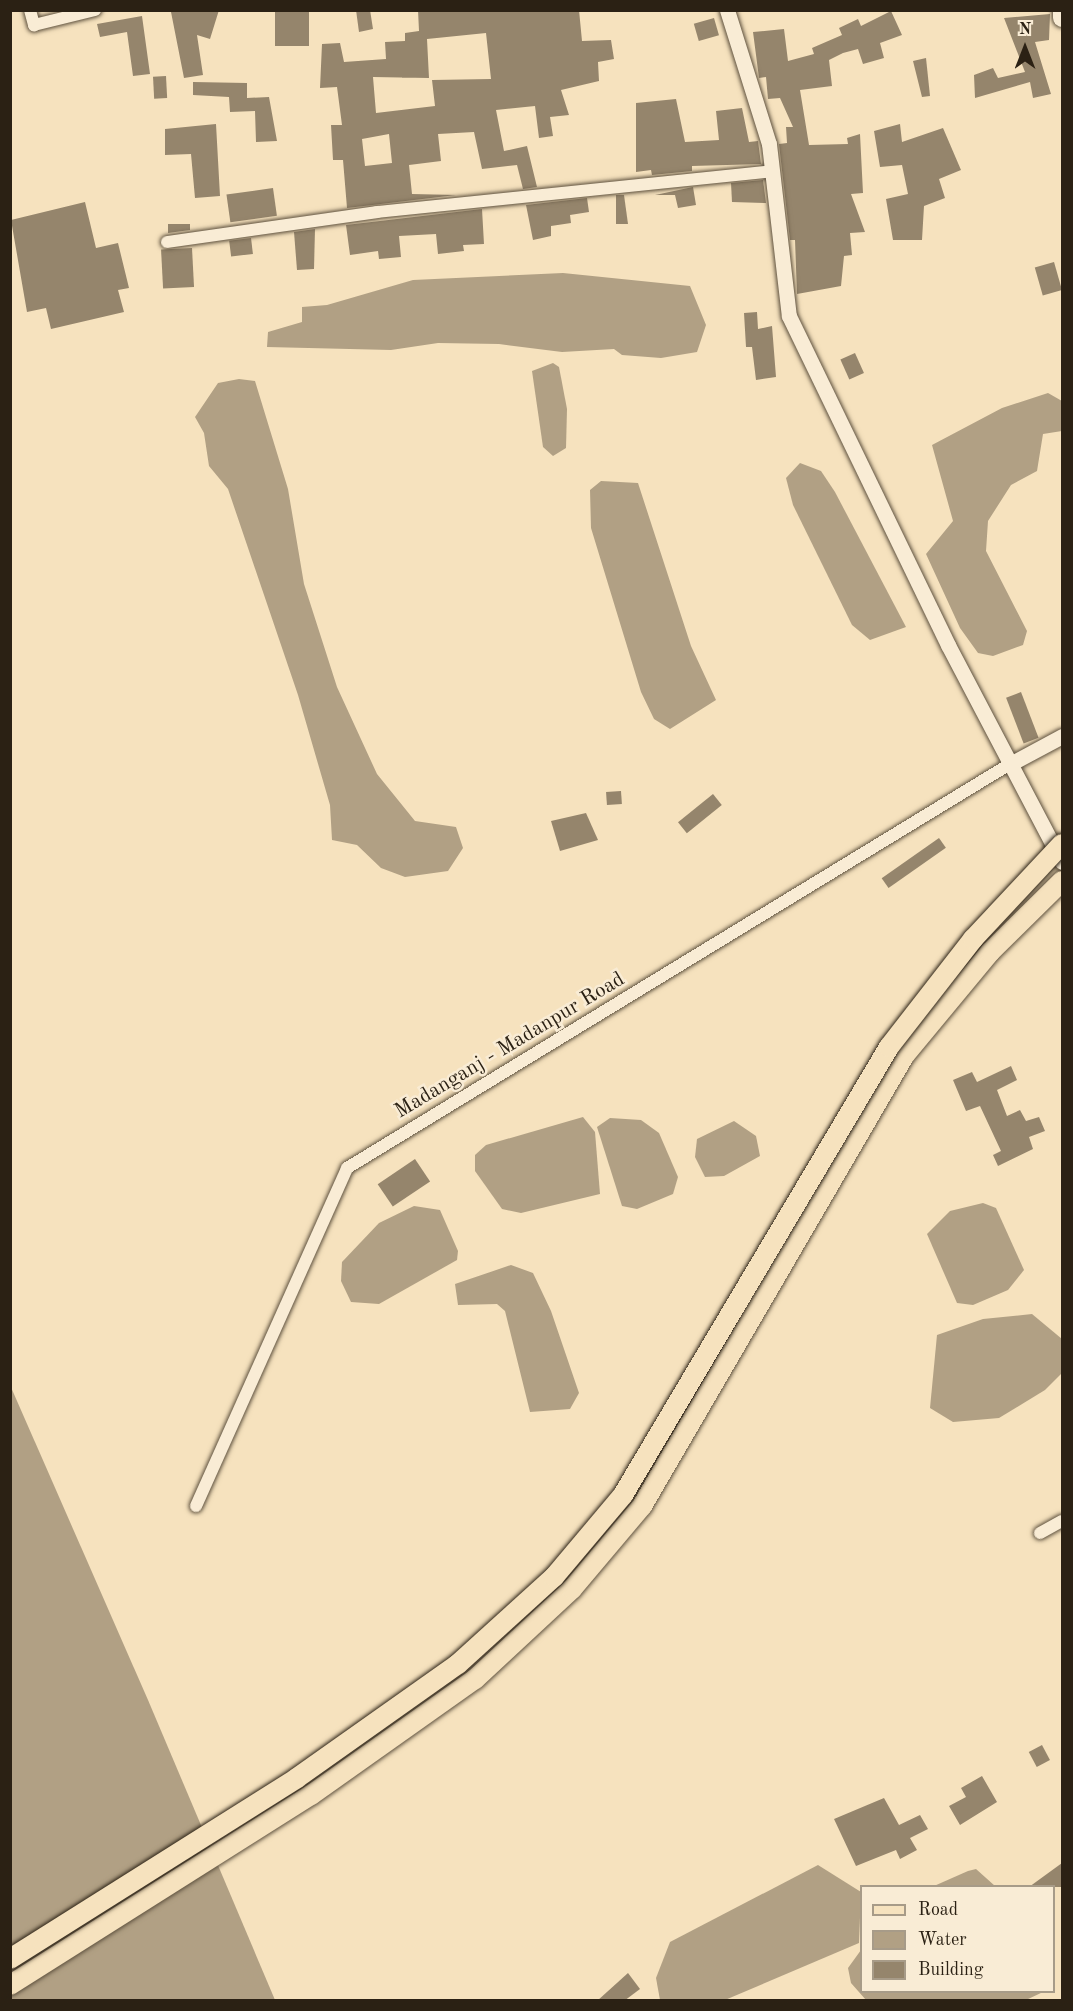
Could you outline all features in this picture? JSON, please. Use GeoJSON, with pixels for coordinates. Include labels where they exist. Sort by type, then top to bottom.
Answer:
{"type":"FeatureCollection","features":[{"type":"Feature","properties":{"kind":"main road"},"geometry":{"type":"LineString","coordinates":[[1062,10],[1062,18]]}},
{"type":"Feature","properties":{"kind":"main road"},"geometry":{"type":"LineString","coordinates":[[10,1959],[297,1778],[458,1664],[554,1577],[623,1495],[889,1047],[973,939],[1062,844]]}},
{"type":"Feature","properties":{"kind":"main road"},"geometry":{"type":"LineString","coordinates":[[10,1985],[311,1795],[475,1679],[572,1589],[642,1506],[904,1056],[990,952],[1062,881]]}},
{"type":"Feature","properties":{"kind":"street"},"geometry":{"type":"LineString","coordinates":[[30,10],[34,25],[95,10]]}},
{"type":"Feature","properties":{"kind":"street"},"geometry":{"type":"LineString","coordinates":[[727,10],[769,144],[789,316],[1010,764],[1062,862]]}},
{"type":"Feature","properties":{"kind":"street"},"geometry":{"type":"LineString","coordinates":[[167,243],[377,212],[771,171]]}},
{"type":"Feature","properties":{"kind":"street"},"geometry":{"type":"LineString","coordinates":[[1010,764],[1062,736]]}},
{"type":"Feature","properties":{"kind":"street","name":"Madanganj - Madanpur Road"},"geometry":{"type":"LineString","coordinates":[[196,1506],[347,1168],[1010,764]]}},
{"type":"Feature","properties":{"kind":"street"},"geometry":{"type":"LineString","coordinates":[[1040,1533],[1062,1521]]}},
{"type":"Feature","properties":{"kind":"water"},"geometry":{"type":"Polygon","coordinates":[[[563,273],[690,286],[706,325],[697,352],[661,358],[622,355],[614,349],[562,352],[499,344],[438,343],[391,350],[267,347],[268,332],[302,322],[302,307],[327,305],[413,280],[563,273]]]}},
{"type":"Feature","properties":{"kind":"water"},"geometry":{"type":"Polygon","coordinates":[[[553,363],[559,367],[567,409],[566,448],[553,456],[543,447],[532,371],[553,363]]]}},
{"type":"Feature","properties":{"kind":"water"},"geometry":{"type":"Polygon","coordinates":[[[239,379],[255,381],[288,489],[304,584],[337,687],[377,774],[415,821],[456,827],[463,848],[448,871],[405,877],[381,868],[357,845],[332,840],[330,805],[298,695],[228,489],[209,466],[204,433],[195,417],[218,383],[239,379]]]}},
{"type":"Feature","properties":{"kind":"water"},"geometry":{"type":"Polygon","coordinates":[[[1048,393],[1062,401],[1062,431],[1043,434],[1037,471],[1011,485],[988,521],[986,551],[1027,631],[1023,645],[993,656],[978,653],[960,628],[926,554],[953,521],[932,445],[1002,408],[1048,393]]]}},
{"type":"Feature","properties":{"kind":"water"},"geometry":{"type":"Polygon","coordinates":[[[800,463],[821,471],[835,492],[906,627],[870,640],[852,625],[793,505],[786,478],[800,463]]]}},
{"type":"Feature","properties":{"kind":"water"},"geometry":{"type":"Polygon","coordinates":[[[601,481],[638,483],[691,646],[716,700],[670,729],[654,719],[641,692],[591,528],[590,490],[601,481]]]}},
{"type":"Feature","properties":{"kind":"water"},"geometry":{"type":"Polygon","coordinates":[[[583,1117],[595,1132],[600,1194],[521,1213],[502,1209],[475,1171],[475,1155],[486,1145],[583,1117]]]}},
{"type":"Feature","properties":{"kind":"water"},"geometry":{"type":"Polygon","coordinates":[[[610,1118],[641,1120],[659,1133],[678,1177],[673,1194],[637,1209],[622,1206],[597,1127],[610,1118]]]}},
{"type":"Feature","properties":{"kind":"water"},"geometry":{"type":"Polygon","coordinates":[[[734,1121],[756,1136],[760,1156],[724,1176],[705,1177],[695,1157],[697,1139],[734,1121]]]}},
{"type":"Feature","properties":{"kind":"water"},"geometry":{"type":"Polygon","coordinates":[[[983,1203],[996,1208],[1024,1270],[1008,1290],[973,1305],[957,1303],[927,1234],[950,1211],[983,1203]]]}},
{"type":"Feature","properties":{"kind":"water"},"geometry":{"type":"Polygon","coordinates":[[[414,1206],[440,1210],[458,1251],[457,1260],[379,1304],[351,1302],[341,1281],[342,1262],[379,1223],[414,1206]]]}},
{"type":"Feature","properties":{"kind":"water"},"geometry":{"type":"Polygon","coordinates":[[[511,1265],[533,1273],[551,1311],[579,1393],[570,1409],[530,1412],[505,1311],[497,1304],[458,1305],[455,1284],[511,1265]]]}},
{"type":"Feature","properties":{"kind":"water"},"geometry":{"type":"Polygon","coordinates":[[[1032,1314],[1062,1339],[1062,1373],[1045,1390],[999,1418],[953,1422],[930,1408],[937,1335],[983,1319],[1032,1314]]]}},
{"type":"Feature","properties":{"kind":"water"},"geometry":{"type":"Polygon","coordinates":[[[10,1385],[148,1700],[275,2000],[11,2000],[10,1385]]]}},
{"type":"Feature","properties":{"kind":"water"},"geometry":{"type":"Polygon","coordinates":[[[818,1865],[860,1891],[859,1943],[725,2000],[660,2000],[656,1978],[670,1942],[818,1865]]]}},
{"type":"Feature","properties":{"kind":"water"},"geometry":{"type":"Polygon","coordinates":[[[976,1869],[994,1885],[936,1885],[976,1869]]]}},
{"type":"Feature","properties":{"kind":"water"},"geometry":{"type":"Polygon","coordinates":[[[860,1951],[860,1993],[1041,1993],[1026,2000],[866,2000],[851,1983],[848,1968],[860,1951]]]}},
{"type":"Feature","properties":{"kind":"building"},"geometry":{"type":"Polygon","coordinates":[[[219,10],[210,39],[197,35],[203,75],[184,78],[171,12],[219,10]]]}},
{"type":"Feature","properties":{"kind":"building"},"geometry":{"type":"Polygon","coordinates":[[[275,10],[309,10],[309,46],[275,46],[275,10]]]}},
{"type":"Feature","properties":{"kind":"building"},"geometry":{"type":"Polygon","coordinates":[[[356,10],[370,10],[373,29],[359,32],[356,10]]]}},
{"type":"Feature","properties":{"kind":"building"},"geometry":{"type":"Polygon","coordinates":[[[418,10],[579,10],[582,41],[611,40],[614,59],[598,62],[599,81],[561,90],[569,115],[550,117],[553,136],[539,138],[535,106],[496,110],[504,151],[527,146],[537,187],[523,189],[517,165],[482,169],[474,132],[438,134],[441,161],[409,165],[412,194],[456,195],[347,208],[343,160],[333,160],[331,125],[342,125],[337,87],[320,88],[322,44],[340,43],[344,62],[386,59],[385,42],[405,41],[405,33],[419,31],[418,10]],[[486,33],[427,39],[429,78],[373,77],[376,113],[435,106],[432,80],[491,79],[486,33]],[[389,134],[362,139],[365,166],[392,163],[389,134]]]}},
{"type":"Feature","properties":{"kind":"building"},"geometry":{"type":"Polygon","coordinates":[[[891,11],[902,35],[880,43],[884,58],[863,64],[858,49],[843,53],[829,60],[832,86],[800,90],[809,145],[848,144],[847,138],[860,134],[863,193],[851,194],[865,232],[850,233],[852,255],[844,256],[841,286],[797,294],[795,240],[790,240],[779,144],[787,143],[786,127],[793,127],[780,98],[768,99],[766,77],[759,78],[753,32],[784,29],[788,61],[814,54],[812,48],[842,35],[839,28],[858,19],[861,26],[891,11]]]}},
{"type":"Feature","properties":{"kind":"building"},"geometry":{"type":"Polygon","coordinates":[[[1050,14],[1049,40],[1035,42],[1051,94],[1033,98],[1030,82],[975,98],[974,75],[993,68],[998,78],[1025,72],[1004,18],[1050,14]]]}},
{"type":"Feature","properties":{"kind":"building"},"geometry":{"type":"Polygon","coordinates":[[[142,16],[150,74],[133,76],[127,32],[100,37],[97,24],[142,16]]]}},
{"type":"Feature","properties":{"kind":"building"},"geometry":{"type":"Polygon","coordinates":[[[714,18],[719,35],[699,41],[694,24],[714,18]]]}},
{"type":"Feature","properties":{"kind":"building"},"geometry":{"type":"Polygon","coordinates":[[[926,58],[930,96],[922,97],[913,61],[926,58]]]}},
{"type":"Feature","properties":{"kind":"building"},"geometry":{"type":"Polygon","coordinates":[[[166,76],[167,98],[154,99],[153,77],[166,76]]]}},
{"type":"Feature","properties":{"kind":"building"},"geometry":{"type":"Polygon","coordinates":[[[193,82],[247,83],[247,98],[269,97],[277,141],[256,142],[255,111],[230,112],[229,97],[193,95],[193,82]]]}},
{"type":"Feature","properties":{"kind":"building"},"geometry":{"type":"Polygon","coordinates":[[[676,99],[685,142],[719,140],[716,111],[742,108],[749,142],[758,141],[761,164],[692,166],[692,171],[652,175],[651,170],[636,172],[636,103],[676,99]]]}},
{"type":"Feature","properties":{"kind":"building"},"geometry":{"type":"Polygon","coordinates":[[[216,124],[220,196],[195,198],[191,154],[165,155],[165,129],[216,124]]]}},
{"type":"Feature","properties":{"kind":"building"},"geometry":{"type":"Polygon","coordinates":[[[900,124],[902,142],[943,128],[961,170],[939,179],[945,198],[924,206],[922,240],[893,240],[886,199],[908,194],[902,165],[880,167],[874,131],[900,124]]]}},
{"type":"Feature","properties":{"kind":"building"},"geometry":{"type":"Polygon","coordinates":[[[763,180],[766,203],[732,202],[731,183],[763,180]]]}},
{"type":"Feature","properties":{"kind":"building"},"geometry":{"type":"Polygon","coordinates":[[[693,187],[696,205],[678,208],[675,195],[655,195],[693,187]]]}},
{"type":"Feature","properties":{"kind":"building"},"geometry":{"type":"Polygon","coordinates":[[[273,188],[277,216],[230,222],[226,195],[273,188]]]}},
{"type":"Feature","properties":{"kind":"building"},"geometry":{"type":"Polygon","coordinates":[[[616,195],[624,195],[628,224],[616,224],[616,195]]]}},
{"type":"Feature","properties":{"kind":"building"},"geometry":{"type":"Polygon","coordinates":[[[587,198],[589,212],[570,215],[571,223],[551,226],[551,236],[533,240],[526,205],[587,198]]]}},
{"type":"Feature","properties":{"kind":"building"},"geometry":{"type":"Polygon","coordinates":[[[85,202],[96,248],[118,243],[129,288],[118,290],[124,312],[51,329],[46,308],[27,312],[11,220],[85,202]]]}},
{"type":"Feature","properties":{"kind":"building"},"geometry":{"type":"Polygon","coordinates":[[[482,209],[484,244],[463,245],[464,251],[438,254],[436,234],[399,236],[401,257],[379,259],[378,251],[350,255],[346,225],[482,209]]]}},
{"type":"Feature","properties":{"kind":"building"},"geometry":{"type":"Polygon","coordinates":[[[168,224],[190,224],[190,230],[168,233],[168,224]]]}},
{"type":"Feature","properties":{"kind":"building"},"geometry":{"type":"Polygon","coordinates":[[[315,229],[314,269],[297,270],[294,232],[315,229]]]}},
{"type":"Feature","properties":{"kind":"building"},"geometry":{"type":"Polygon","coordinates":[[[251,238],[253,254],[231,257],[229,241],[251,238]]]}},
{"type":"Feature","properties":{"kind":"building"},"geometry":{"type":"Polygon","coordinates":[[[192,248],[194,287],[163,289],[161,250],[192,248]]]}},
{"type":"Feature","properties":{"kind":"building"},"geometry":{"type":"Polygon","coordinates":[[[1054,262],[1062,290],[1043,295],[1035,268],[1054,262]]]}},
{"type":"Feature","properties":{"kind":"building"},"geometry":{"type":"Polygon","coordinates":[[[757,312],[758,329],[772,326],[776,377],[756,380],[752,347],[746,347],[744,313],[757,312]]]}},
{"type":"Feature","properties":{"kind":"building"},"geometry":{"type":"Polygon","coordinates":[[[855,353],[864,373],[849,380],[840,360],[855,353]]]}},
{"type":"Feature","properties":{"kind":"building"},"geometry":{"type":"Polygon","coordinates":[[[1021,692],[1039,738],[1024,743],[1006,698],[1021,692]]]}},
{"type":"Feature","properties":{"kind":"building"},"geometry":{"type":"Polygon","coordinates":[[[621,791],[622,804],[607,805],[606,792],[621,791]]]}},
{"type":"Feature","properties":{"kind":"building"},"geometry":{"type":"Polygon","coordinates":[[[713,794],[722,805],[687,833],[678,822],[713,794]]]}},
{"type":"Feature","properties":{"kind":"building"},"geometry":{"type":"Polygon","coordinates":[[[586,813],[598,840],[560,851],[551,821],[586,813]]]}},
{"type":"Feature","properties":{"kind":"building"},"geometry":{"type":"Polygon","coordinates":[[[939,838],[946,848],[889,888],[882,878],[939,838]]]}},
{"type":"Feature","properties":{"kind":"building"},"geometry":{"type":"Polygon","coordinates":[[[1011,1066],[1017,1080],[997,1090],[1007,1116],[1020,1110],[1026,1121],[1039,1117],[1045,1131],[1029,1137],[1033,1149],[998,1166],[993,1155],[1001,1151],[980,1106],[966,1111],[953,1080],[972,1072],[977,1082],[1011,1066]]]}},
{"type":"Feature","properties":{"kind":"building"},"geometry":{"type":"Polygon","coordinates":[[[415,1159],[430,1181],[393,1207],[378,1184],[415,1159]]]}},
{"type":"Feature","properties":{"kind":"building"},"geometry":{"type":"Polygon","coordinates":[[[1042,1745],[1050,1760],[1037,1767],[1029,1752],[1042,1745]]]}},
{"type":"Feature","properties":{"kind":"building"},"geometry":{"type":"Polygon","coordinates":[[[982,1776],[997,1802],[960,1825],[949,1806],[966,1797],[961,1788],[982,1776]]]}},
{"type":"Feature","properties":{"kind":"building"},"geometry":{"type":"Polygon","coordinates":[[[884,1798],[899,1825],[920,1815],[928,1829],[910,1838],[917,1850],[900,1859],[896,1850],[856,1866],[834,1819],[884,1798]]]}},
{"type":"Feature","properties":{"kind":"building"},"geometry":{"type":"Polygon","coordinates":[[[1062,1863],[1062,1887],[1032,1885],[1062,1863]]]}},
{"type":"Feature","properties":{"kind":"building"},"geometry":{"type":"Polygon","coordinates":[[[628,1973],[640,1989],[624,2001],[597,2001],[628,1973]]]}}]}
